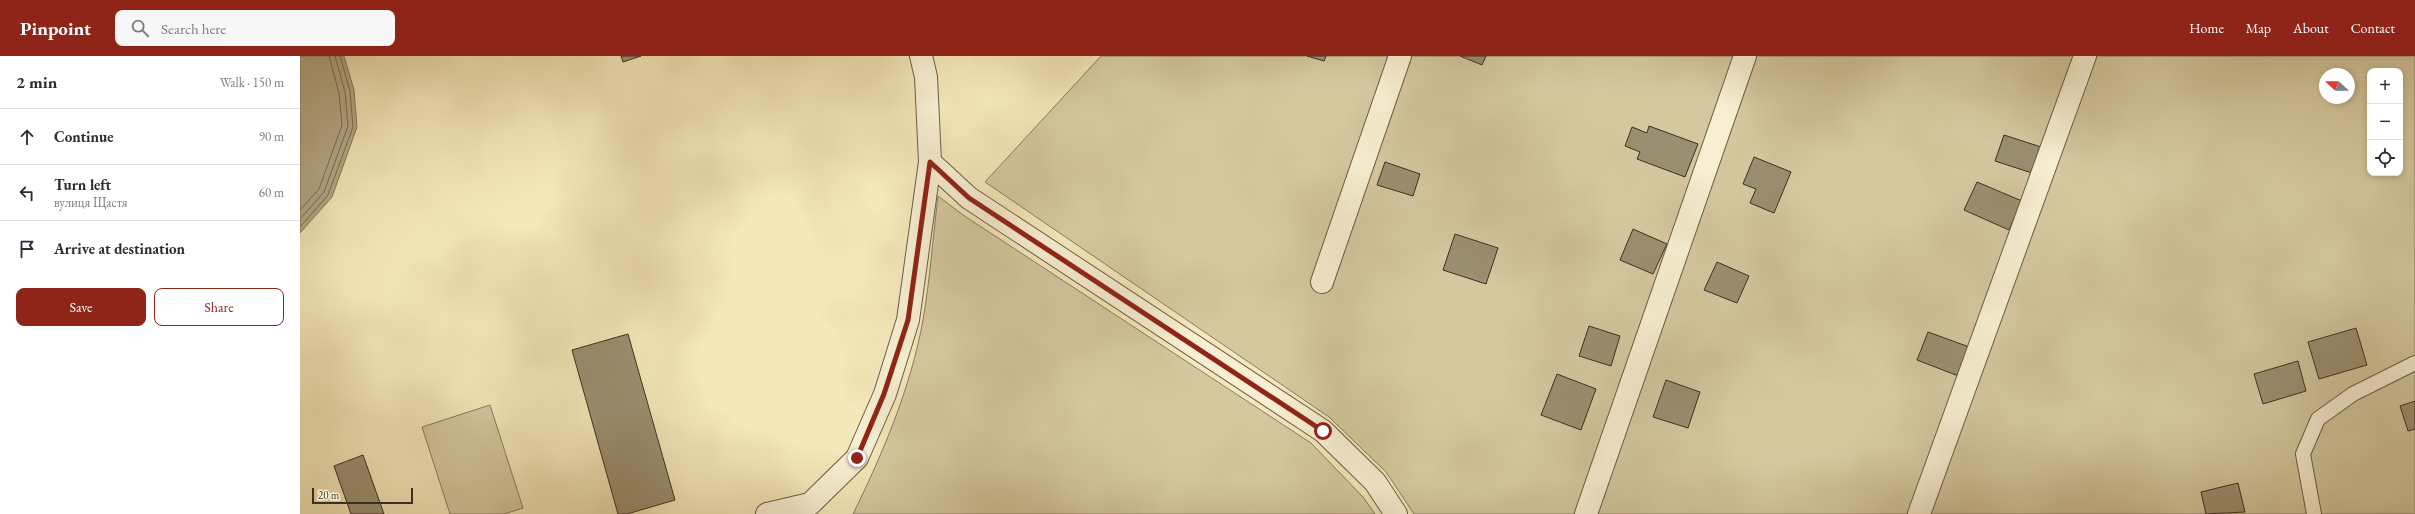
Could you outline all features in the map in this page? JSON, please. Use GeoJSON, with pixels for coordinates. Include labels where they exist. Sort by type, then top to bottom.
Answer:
{"type":"FeatureCollection","features":[{"type":"Feature","properties":{"kind":"street"},"geometry":{"type":"LineString","coordinates":[[767,514],[812,509],[857,458],[884,394],[908,320],[930,162],[926,77],[921,56]]}},
{"type":"Feature","properties":{"kind":"street"},"geometry":{"type":"LineString","coordinates":[[1322,282],[1400,56]]}},
{"type":"Feature","properties":{"kind":"street"},"geometry":{"type":"LineString","coordinates":[[1586,514],[1745,56]]}},
{"type":"Feature","properties":{"kind":"street"},"geometry":{"type":"LineString","coordinates":[[1919,514],[2085,56]]}},
{"type":"Feature","properties":{"kind":"street"},"geometry":{"type":"LineString","coordinates":[[930,162],[969,198],[1323,431],[1375,482],[1396,514]]}},
{"type":"Feature","properties":{"kind":"lane"},"geometry":{"type":"LineString","coordinates":[[2314,514],[2303,454],[2318,419],[2352,394],[2415,363]]}},
{"type":"Feature","properties":{"kind":"shaded area"},"geometry":{"type":"Polygon","coordinates":[[[1101,56],[2415,56],[2415,514],[1414,514],[1386,472],[1329,417],[985,182],[1101,56]]]}},
{"type":"Feature","properties":{"kind":"shaded area"},"geometry":{"type":"Polygon","coordinates":[[[938,196],[963,215],[1311,443],[1363,497],[1375,514],[853,514],[895,419],[918,345],[930,274],[938,196]]]}},
{"type":"Feature","properties":{"kind":"shaded area"},"geometry":{"type":"Polygon","coordinates":[[[490,405],[523,508],[504,514],[450,514],[422,427],[490,405]]]}},
{"type":"Feature","properties":{"kind":"water"},"geometry":{"type":"Polygon","coordinates":[[[300,56],[344,56],[354,90],[357,127],[332,197],[300,233],[300,56]]]}},
{"type":"Feature","properties":{"kind":"building"},"geometry":{"type":"Polygon","coordinates":[[[621,56],[641,56],[623,62],[621,56]]]}},
{"type":"Feature","properties":{"kind":"building"},"geometry":{"type":"Polygon","coordinates":[[[1307,56],[1326,56],[1324,61],[1307,56]]]}},
{"type":"Feature","properties":{"kind":"building"},"geometry":{"type":"Polygon","coordinates":[[[1460,56],[1486,56],[1482,65],[1460,56]]]}},
{"type":"Feature","properties":{"kind":"building"},"geometry":{"type":"Polygon","coordinates":[[[1649,126],[1698,144],[1685,177],[1637,159],[1640,152],[1625,146],[1632,127],[1647,133],[1649,126]]]}},
{"type":"Feature","properties":{"kind":"building"},"geometry":{"type":"Polygon","coordinates":[[[2004,135],[2041,147],[2032,173],[1995,161],[2004,135]]]}},
{"type":"Feature","properties":{"kind":"building"},"geometry":{"type":"Polygon","coordinates":[[[1754,157],[1791,172],[1774,213],[1750,203],[1756,189],[1743,184],[1754,157]]]}},
{"type":"Feature","properties":{"kind":"building"},"geometry":{"type":"Polygon","coordinates":[[[1385,162],[1420,174],[1413,196],[1377,185],[1385,162]]]}},
{"type":"Feature","properties":{"kind":"building"},"geometry":{"type":"Polygon","coordinates":[[[1977,182],[2022,201],[2009,230],[1964,210],[1977,182]]]}},
{"type":"Feature","properties":{"kind":"building"},"geometry":{"type":"Polygon","coordinates":[[[1633,229],[1667,244],[1653,274],[1620,260],[1633,229]]]}},
{"type":"Feature","properties":{"kind":"building"},"geometry":{"type":"Polygon","coordinates":[[[1455,234],[1498,248],[1486,284],[1443,270],[1455,234]]]}},
{"type":"Feature","properties":{"kind":"building"},"geometry":{"type":"Polygon","coordinates":[[[1717,262],[1749,276],[1737,303],[1704,290],[1717,262]]]}},
{"type":"Feature","properties":{"kind":"building"},"geometry":{"type":"Polygon","coordinates":[[[1589,326],[1620,336],[1611,366],[1579,356],[1589,326]]]}},
{"type":"Feature","properties":{"kind":"building"},"geometry":{"type":"Polygon","coordinates":[[[2356,328],[2367,365],[2319,379],[2308,342],[2356,328]]]}},
{"type":"Feature","properties":{"kind":"building"},"geometry":{"type":"Polygon","coordinates":[[[1928,332],[1972,348],[1961,377],[1917,360],[1928,332]]]}},
{"type":"Feature","properties":{"kind":"building"},"geometry":{"type":"Polygon","coordinates":[[[628,334],[675,500],[627,514],[618,514],[572,350],[628,334]]]}},
{"type":"Feature","properties":{"kind":"building"},"geometry":{"type":"Polygon","coordinates":[[[2298,361],[2306,391],[2263,404],[2254,374],[2298,361]]]}},
{"type":"Feature","properties":{"kind":"building"},"geometry":{"type":"Polygon","coordinates":[[[1557,374],[1596,389],[1581,430],[1541,415],[1557,374]]]}},
{"type":"Feature","properties":{"kind":"building"},"geometry":{"type":"Polygon","coordinates":[[[1666,380],[1700,392],[1688,428],[1653,417],[1666,380]]]}},
{"type":"Feature","properties":{"kind":"building"},"geometry":{"type":"Polygon","coordinates":[[[2415,401],[2415,429],[2408,431],[2400,406],[2415,401]]]}},
{"type":"Feature","properties":{"kind":"building"},"geometry":{"type":"Polygon","coordinates":[[[363,455],[384,514],[351,514],[334,466],[363,455]]]}},
{"type":"Feature","properties":{"kind":"building"},"geometry":{"type":"Polygon","coordinates":[[[2238,483],[2245,512],[2206,514],[2201,492],[2238,483]]]}},
{"type":"Feature","properties":{"kind":"route"},"geometry":{"type":"LineString","coordinates":[[857,458],[884,394],[908,320],[930,162],[969,198],[1323,431]]}}]}
